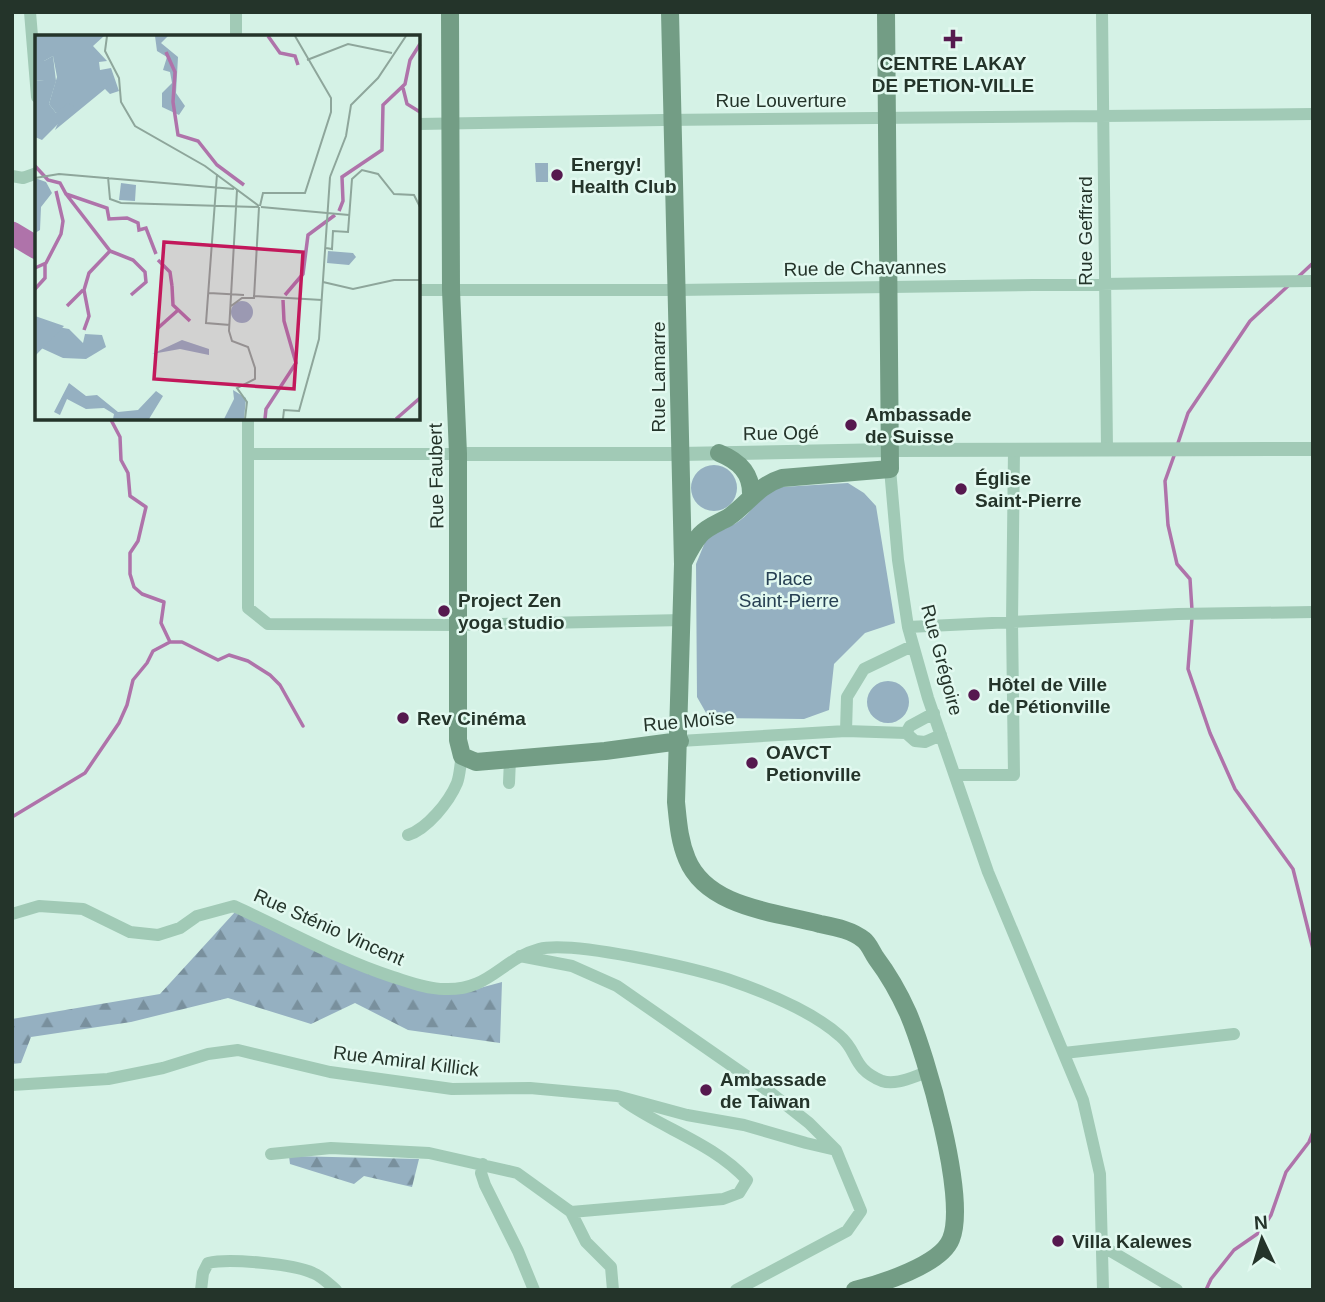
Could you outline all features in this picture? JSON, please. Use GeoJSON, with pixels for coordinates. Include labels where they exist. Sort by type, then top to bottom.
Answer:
{"type":"FeatureCollection","features":[{"type":"Feature","properties":{"kind":"main road","name":"Rue Faubert"},"geometry":{"type":"LineString","coordinates":[[450,12],[451,290],[458,454],[458,740],[469,759]]}},
{"type":"Feature","properties":{"kind":"main road","name":"Rue Lamarre"},"geometry":{"type":"LineString","coordinates":[[670,12],[683,564],[680,741],[676,802],[680,838],[688,861],[699,877],[714,890],[738,904],[844,929],[865,941],[885,969],[907,1011],[928,1072],[945,1135],[954,1195],[955,1215],[951,1241],[932,1260],[885,1283],[855,1290]]}},
{"type":"Feature","properties":{"kind":"main road","name":"Rue Grégoire"},"geometry":{"type":"LineString","coordinates":[[886,12],[890,469]]}},
{"type":"Feature","properties":{"kind":"main road"},"geometry":{"type":"LineString","coordinates":[[719,453],[735,461],[747,473],[751,496]]}},
{"type":"Feature","properties":{"kind":"main road"},"geometry":{"type":"LineString","coordinates":[[683,564],[698,537],[730,516],[764,486],[782,478],[890,469]]}},
{"type":"Feature","properties":{"kind":"main road"},"geometry":{"type":"LineString","coordinates":[[681,490],[691,511],[697,517],[716,524]]}},
{"type":"Feature","properties":{"kind":"main road","name":"Rue Moïse"},"geometry":{"type":"LineString","coordinates":[[469,759],[510,759],[680,741]]}},
{"type":"Feature","properties":{"kind":"street"},"geometry":{"type":"LineString","coordinates":[[30,12],[35,73]]}},
{"type":"Feature","properties":{"kind":"street"},"geometry":{"type":"LineString","coordinates":[[236,12],[236,35]]}},
{"type":"Feature","properties":{"kind":"street","name":"Rue Geffrard"},"geometry":{"type":"LineString","coordinates":[[1102,12],[1107,449]]}},
{"type":"Feature","properties":{"kind":"street","name":"Rue Louverture"},"geometry":{"type":"LineString","coordinates":[[420,124],[1313,114]]}},
{"type":"Feature","properties":{"kind":"street"},"geometry":{"type":"LineString","coordinates":[[12,176],[23,178],[35,174]]}},
{"type":"Feature","properties":{"kind":"street","name":"Rue de Chavannes"},"geometry":{"type":"LineString","coordinates":[[420,290],[678,290],[1313,281]]}},
{"type":"Feature","properties":{"kind":"street"},"geometry":{"type":"LineString","coordinates":[[248,420],[248,608],[268,624],[457,625],[682,620]]}},
{"type":"Feature","properties":{"kind":"street","name":"Rue Ogé"},"geometry":{"type":"LineString","coordinates":[[249,454],[1313,449]]}},
{"type":"Feature","properties":{"kind":"street"},"geometry":{"type":"LineString","coordinates":[[955,775],[1014,775],[1014,450]]}},
{"type":"Feature","properties":{"kind":"street","name":"Rue Grégoire"},"geometry":{"type":"LineString","coordinates":[[890,469],[898,559],[912,646],[994,885],[1083,1100],[1100,1174],[1103,1290]]}},
{"type":"Feature","properties":{"kind":"street"},"geometry":{"type":"LineString","coordinates":[[908,627],[1202,613],[1313,612]]}},
{"type":"Feature","properties":{"kind":"street"},"geometry":{"type":"LineString","coordinates":[[846,731],[847,697],[864,669],[912,646]]}},
{"type":"Feature","properties":{"kind":"street"},"geometry":{"type":"LineString","coordinates":[[906,733],[909,726],[920,718],[934,713]]}},
{"type":"Feature","properties":{"kind":"street","name":"Rue Moïse"},"geometry":{"type":"LineString","coordinates":[[680,741],[846,731],[906,733],[915,741],[925,742],[942,735]]}},
{"type":"Feature","properties":{"kind":"street"},"geometry":{"type":"LineString","coordinates":[[408,835],[420,831],[436,814],[469,759]]}},
{"type":"Feature","properties":{"kind":"street"},"geometry":{"type":"LineString","coordinates":[[509,783],[510,759]]}},
{"type":"Feature","properties":{"kind":"street","name":"Rue Sténio Vincent"},"geometry":{"type":"LineString","coordinates":[[12,914],[39,906],[83,909],[130,932],[158,935],[180,928],[197,916],[234,906],[372,970],[443,990],[471,988],[519,956],[542,948],[571,948],[650,961],[727,980],[816,1019],[842,1037],[862,1070],[885,1082],[901,1081],[928,1072]]}},
{"type":"Feature","properties":{"kind":"street"},"geometry":{"type":"LineString","coordinates":[[519,956],[572,966],[617,986],[771,1093],[809,1123],[836,1150],[861,1211],[847,1231],[736,1290]]}},
{"type":"Feature","properties":{"kind":"street"},"geometry":{"type":"LineString","coordinates":[[1065,1053],[1234,1034]]}},
{"type":"Feature","properties":{"kind":"street","name":"Rue Amiral Killick"},"geometry":{"type":"LineString","coordinates":[[12,1085],[108,1079],[163,1068],[208,1054],[239,1050],[330,1072],[439,1088],[491,1091],[530,1088],[617,1096],[687,1115],[744,1125],[836,1150]]}},
{"type":"Feature","properties":{"kind":"street"},"geometry":{"type":"LineString","coordinates":[[571,1212],[723,1199],[739,1193],[747,1180],[733,1165],[684,1135],[643,1115],[617,1096]]}},
{"type":"Feature","properties":{"kind":"street"},"geometry":{"type":"LineString","coordinates":[[271,1154],[331,1148],[429,1153],[517,1173],[571,1212],[586,1242],[611,1267],[613,1290]]}},
{"type":"Feature","properties":{"kind":"street"},"geometry":{"type":"LineString","coordinates":[[483,1164],[481,1173],[485,1185],[534,1290]]}},
{"type":"Feature","properties":{"kind":"street"},"geometry":{"type":"LineString","coordinates":[[1102,1246],[1177,1290]]}},
{"type":"Feature","properties":{"kind":"street"},"geometry":{"type":"LineString","coordinates":[[201,1290],[203,1273],[208,1263],[222,1260],[268,1264],[314,1273],[336,1290]]}},
{"type":"Feature","properties":{"kind":"green space"},"geometry":{"type":"Polygon","coordinates":[[[535,163],[548,163],[548,182],[536,182],[535,163]]]}},
{"type":"Feature","properties":{"kind":"green space"},"geometry":{"type":"Polygon","coordinates":[[[714,465],[730,472],[737,488],[730,504],[714,511],[698,504],[691,488],[698,472],[714,465]]]}},
{"type":"Feature","properties":{"kind":"green space","name":"Place Saint-Pierre"},"geometry":{"type":"Polygon","coordinates":[[[848,483],[864,493],[876,506],[895,623],[865,633],[834,664],[829,710],[804,719],[709,718],[697,697],[696,564],[708,535],[746,516],[761,494],[782,487],[848,483]]]}},
{"type":"Feature","properties":{"kind":"green space"},"geometry":{"type":"Polygon","coordinates":[[[888,681],[903,687],[909,702],[903,717],[888,723],[873,717],[867,702],[873,687],[888,681]]]}},
{"type":"Feature","properties":{"kind":"green space"},"geometry":{"type":"Polygon","coordinates":[[[235,912],[320,953],[458,994],[502,982],[500,1043],[408,1030],[355,1003],[311,1024],[228,998],[131,1022],[31,1037],[21,1063],[12,1064],[12,1019],[160,994],[235,912]]]}},
{"type":"Feature","properties":{"kind":"green space"},"geometry":{"type":"Polygon","coordinates":[[[289,1156],[419,1159],[412,1187],[364,1176],[354,1184],[290,1164],[289,1156]]]}},
{"type":"Feature","properties":{"kind":"waterway"},"geometry":{"type":"LineString","coordinates":[[12,233],[35,247]]}},
{"type":"Feature","properties":{"kind":"waterway"},"geometry":{"type":"LineString","coordinates":[[1297,278],[1313,263]]}},
{"type":"Feature","properties":{"kind":"waterway"},"geometry":{"type":"LineString","coordinates":[[1177,446],[1188,413],[1250,321],[1289,285]]}},
{"type":"Feature","properties":{"kind":"waterway"},"geometry":{"type":"LineString","coordinates":[[111,420],[120,437],[121,460],[128,473],[130,496],[146,507],[138,541],[130,553],[130,574],[134,587],[142,594],[164,602],[161,623],[170,642],[182,642],[218,660],[229,655],[248,661],[280,685],[303,726]]}},
{"type":"Feature","properties":{"kind":"waterway"},"geometry":{"type":"LineString","coordinates":[[1175,453],[1165,481],[1168,525],[1177,564],[1190,579],[1192,610]]}},
{"type":"Feature","properties":{"kind":"waterway"},"geometry":{"type":"LineString","coordinates":[[1192,618],[1188,669],[1210,733],[1235,789],[1293,869],[1313,949]]}},
{"type":"Feature","properties":{"kind":"waterway"},"geometry":{"type":"LineString","coordinates":[[12,817],[85,773],[119,723],[133,680],[153,651],[170,642]]}},
{"type":"Feature","properties":{"kind":"waterway"},"geometry":{"type":"LineString","coordinates":[[1206,1290],[1211,1279],[1234,1250],[1260,1232],[1271,1215],[1286,1172],[1309,1142],[1313,1132]]}},
{"type":"Feature","properties":{"kind":"place","name":"CENTRE LAKAY DE PETION-VILLE"},"geometry":{"type":"Point","coordinates":[953,39]}},
{"type":"Feature","properties":{"kind":"place","name":"Energy! Health Club"},"geometry":{"type":"Point","coordinates":[557,175]}},
{"type":"Feature","properties":{"kind":"place","name":"Ambassade de Suisse"},"geometry":{"type":"Point","coordinates":[851,425]}},
{"type":"Feature","properties":{"kind":"place","name":"Église Saint-Pierre"},"geometry":{"type":"Point","coordinates":[961,489]}},
{"type":"Feature","properties":{"kind":"place","name":"Project Zen yoga studio"},"geometry":{"type":"Point","coordinates":[444,611]}},
{"type":"Feature","properties":{"kind":"place","name":"Hôtel de Ville de Pétionville"},"geometry":{"type":"Point","coordinates":[974,695]}},
{"type":"Feature","properties":{"kind":"place","name":"Rev Cinéma"},"geometry":{"type":"Point","coordinates":[403,718]}},
{"type":"Feature","properties":{"kind":"place","name":"OAVCT Petionville"},"geometry":{"type":"Point","coordinates":[752,763]}},
{"type":"Feature","properties":{"kind":"place","name":"Ambassade de Taiwan"},"geometry":{"type":"Point","coordinates":[706,1090]}},
{"type":"Feature","properties":{"kind":"place","name":"Villa Kalewes"},"geometry":{"type":"Point","coordinates":[1058,1241]}}]}
